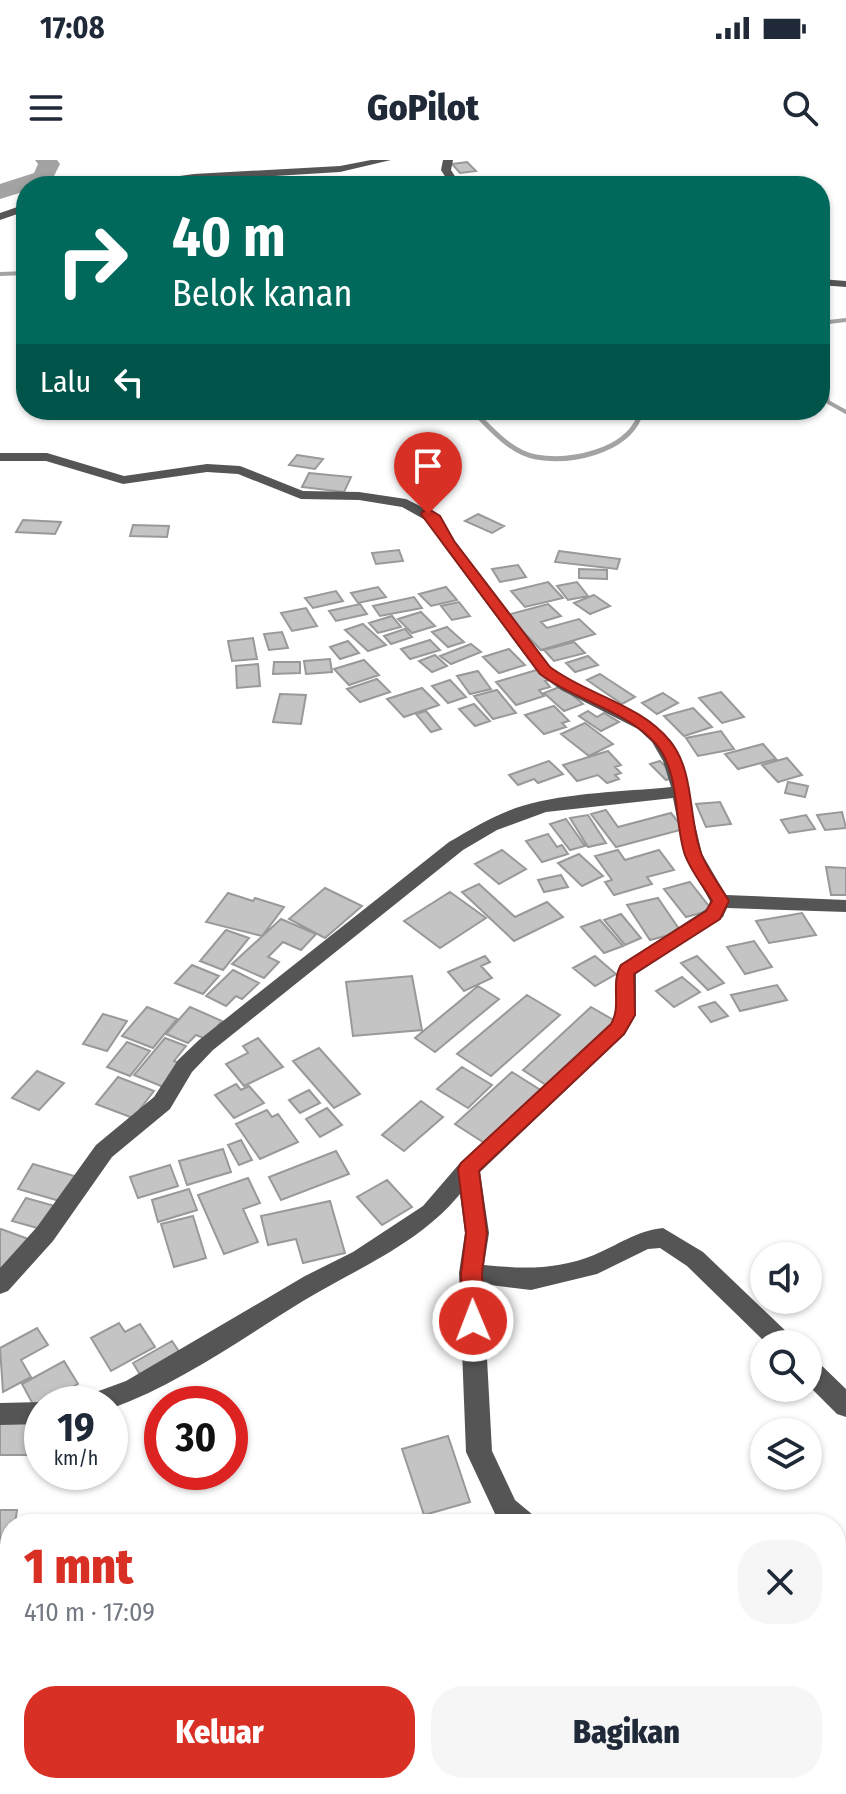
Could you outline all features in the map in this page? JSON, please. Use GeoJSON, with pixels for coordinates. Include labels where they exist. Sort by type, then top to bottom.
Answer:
{"type":"FeatureCollection","features":[{"type":"Feature","properties":{"kind":"street"},"geometry":{"type":"LineString","coordinates":[[212,176],[340,169],[386,160]]}},
{"type":"Feature","properties":{"kind":"street"},"geometry":{"type":"LineString","coordinates":[[0,457],[64,459],[123,480],[223,468],[255,474],[301,495],[377,498],[418,508],[435,519],[448,542],[545,671],[563,684],[637,719],[659,737],[671,755],[693,854],[720,901]]}},
{"type":"Feature","properties":{"kind":"street"},"geometry":{"type":"LineString","coordinates":[[0,1284],[45,1234],[104,1151],[162,1103],[185,1066],[206,1045],[448,851],[494,825],[527,811],[563,803],[681,792]]}},
{"type":"Feature","properties":{"kind":"street"},"geometry":{"type":"LineString","coordinates":[[720,901],[846,906]]}},
{"type":"Feature","properties":{"kind":"street"},"geometry":{"type":"LineString","coordinates":[[128,1392],[313,1283],[361,1259],[431,1213],[468,1169],[618,1029],[626,1015],[627,970],[713,915],[720,901]]}},
{"type":"Feature","properties":{"kind":"street"},"geometry":{"type":"LineString","coordinates":[[468,1169],[477,1233],[471,1273],[479,1452],[506,1509],[512,1514]]}},
{"type":"Feature","properties":{"kind":"street"},"geometry":{"type":"LineString","coordinates":[[471,1273],[531,1280],[597,1264],[645,1240],[663,1238],[695,1259],[769,1330]]}},
{"type":"Feature","properties":{"kind":"street"},"geometry":{"type":"LineString","coordinates":[[822,1383],[846,1406]]}},
{"type":"Feature","properties":{"kind":"street"},"geometry":{"type":"LineString","coordinates":[[0,1414],[24,1415]]}},
{"type":"Feature","properties":{"kind":"building"},"geometry":{"type":"Polygon","coordinates":[[[467,162],[476,171],[460,173],[452,164],[467,162]]]}},
{"type":"Feature","properties":{"kind":"building"},"geometry":{"type":"Polygon","coordinates":[[[297,455],[323,459],[315,469],[289,465],[297,455]]]}},
{"type":"Feature","properties":{"kind":"building"},"geometry":{"type":"Polygon","coordinates":[[[309,473],[351,477],[344,492],[302,487],[309,473]]]}},
{"type":"Feature","properties":{"kind":"building"},"geometry":{"type":"Polygon","coordinates":[[[420,487],[440,488],[437,500],[418,499],[420,487]]]}},
{"type":"Feature","properties":{"kind":"building"},"geometry":{"type":"Polygon","coordinates":[[[478,514],[504,526],[492,533],[465,521],[478,514]]]}},
{"type":"Feature","properties":{"kind":"building"},"geometry":{"type":"Polygon","coordinates":[[[23,520],[61,522],[55,534],[16,532],[23,520]]]}},
{"type":"Feature","properties":{"kind":"building"},"geometry":{"type":"Polygon","coordinates":[[[133,525],[169,526],[167,537],[130,536],[133,525]]]}},
{"type":"Feature","properties":{"kind":"building"},"geometry":{"type":"Polygon","coordinates":[[[399,550],[403,561],[376,564],[372,553],[399,550]]]}},
{"type":"Feature","properties":{"kind":"building"},"geometry":{"type":"Polygon","coordinates":[[[559,551],[620,559],[617,569],[555,562],[559,551]]]}},
{"type":"Feature","properties":{"kind":"building"},"geometry":{"type":"Polygon","coordinates":[[[518,565],[526,577],[500,582],[492,569],[518,565]]]}},
{"type":"Feature","properties":{"kind":"building"},"geometry":{"type":"Polygon","coordinates":[[[579,569],[607,570],[607,579],[579,578],[579,569]]]}},
{"type":"Feature","properties":{"kind":"building"},"geometry":{"type":"Polygon","coordinates":[[[548,582],[563,598],[525,607],[511,591],[548,582]]]}},
{"type":"Feature","properties":{"kind":"building"},"geometry":{"type":"Polygon","coordinates":[[[577,582],[588,596],[568,600],[557,586],[577,582]]]}},
{"type":"Feature","properties":{"kind":"building"},"geometry":{"type":"Polygon","coordinates":[[[378,587],[386,597],[358,603],[351,593],[378,587]]]}},
{"type":"Feature","properties":{"kind":"building"},"geometry":{"type":"Polygon","coordinates":[[[446,587],[457,600],[431,606],[419,594],[446,587]]]}},
{"type":"Feature","properties":{"kind":"building"},"geometry":{"type":"Polygon","coordinates":[[[336,591],[343,601],[313,608],[305,598],[336,591]]]}},
{"type":"Feature","properties":{"kind":"building"},"geometry":{"type":"Polygon","coordinates":[[[594,595],[610,606],[590,614],[574,603],[594,595]]]}},
{"type":"Feature","properties":{"kind":"building"},"geometry":{"type":"Polygon","coordinates":[[[414,597],[422,608],[380,616],[373,606],[414,597]]]}},
{"type":"Feature","properties":{"kind":"building"},"geometry":{"type":"Polygon","coordinates":[[[459,602],[470,616],[452,620],[441,606],[459,602]]]}},
{"type":"Feature","properties":{"kind":"building"},"geometry":{"type":"Polygon","coordinates":[[[360,604],[367,614],[336,621],[329,611],[360,604]]]}},
{"type":"Feature","properties":{"kind":"building"},"geometry":{"type":"Polygon","coordinates":[[[548,604],[561,616],[541,622],[547,628],[579,619],[595,634],[541,650],[507,615],[548,604]]]}},
{"type":"Feature","properties":{"kind":"building"},"geometry":{"type":"Polygon","coordinates":[[[306,608],[317,626],[292,631],[281,613],[306,608]]]}},
{"type":"Feature","properties":{"kind":"building"},"geometry":{"type":"Polygon","coordinates":[[[421,612],[435,626],[412,633],[398,619],[421,612]]]}},
{"type":"Feature","properties":{"kind":"building"},"geometry":{"type":"Polygon","coordinates":[[[392,616],[401,627],[378,633],[369,623],[392,616]]]}},
{"type":"Feature","properties":{"kind":"building"},"geometry":{"type":"Polygon","coordinates":[[[363,624],[386,645],[368,651],[345,630],[363,624]]]}},
{"type":"Feature","properties":{"kind":"building"},"geometry":{"type":"Polygon","coordinates":[[[447,627],[464,642],[448,647],[432,632],[447,627]]]}},
{"type":"Feature","properties":{"kind":"building"},"geometry":{"type":"Polygon","coordinates":[[[405,629],[412,637],[391,644],[384,636],[405,629]]]}},
{"type":"Feature","properties":{"kind":"building"},"geometry":{"type":"Polygon","coordinates":[[[282,632],[288,648],[269,650],[264,634],[282,632]]]}},
{"type":"Feature","properties":{"kind":"building"},"geometry":{"type":"Polygon","coordinates":[[[253,638],[257,659],[232,661],[228,641],[253,638]]]}},
{"type":"Feature","properties":{"kind":"building"},"geometry":{"type":"Polygon","coordinates":[[[430,640],[440,650],[410,659],[401,649],[430,640]]]}},
{"type":"Feature","properties":{"kind":"building"},"geometry":{"type":"Polygon","coordinates":[[[348,641],[359,653],[340,659],[330,647],[348,641]]]}},
{"type":"Feature","properties":{"kind":"building"},"geometry":{"type":"Polygon","coordinates":[[[574,642],[585,653],[554,661],[544,650],[574,642]]]}},
{"type":"Feature","properties":{"kind":"building"},"geometry":{"type":"Polygon","coordinates":[[[471,644],[481,652],[451,664],[440,656],[471,644]]]}},
{"type":"Feature","properties":{"kind":"building"},"geometry":{"type":"Polygon","coordinates":[[[509,649],[525,665],[499,673],[483,657],[509,649]]]}},
{"type":"Feature","properties":{"kind":"building"},"geometry":{"type":"Polygon","coordinates":[[[435,655],[447,666],[432,672],[419,661],[435,655]]]}},
{"type":"Feature","properties":{"kind":"building"},"geometry":{"type":"Polygon","coordinates":[[[588,656],[598,665],[575,672],[566,663],[588,656]]]}},
{"type":"Feature","properties":{"kind":"building"},"geometry":{"type":"Polygon","coordinates":[[[330,659],[332,672],[306,674],[304,661],[330,659]]]}},
{"type":"Feature","properties":{"kind":"building"},"geometry":{"type":"Polygon","coordinates":[[[364,660],[379,675],[349,685],[334,669],[364,660]]]}},
{"type":"Feature","properties":{"kind":"building"},"geometry":{"type":"Polygon","coordinates":[[[274,662],[300,662],[300,673],[273,674],[274,662]]]}},
{"type":"Feature","properties":{"kind":"building"},"geometry":{"type":"Polygon","coordinates":[[[258,664],[260,686],[237,688],[236,666],[258,664]]]}},
{"type":"Feature","properties":{"kind":"building"},"geometry":{"type":"Polygon","coordinates":[[[540,669],[550,680],[545,681],[550,687],[539,690],[544,696],[516,705],[496,682],[540,669]]]}},
{"type":"Feature","properties":{"kind":"building"},"geometry":{"type":"Polygon","coordinates":[[[478,671],[491,689],[470,694],[457,676],[478,671]]]}},
{"type":"Feature","properties":{"kind":"building"},"geometry":{"type":"Polygon","coordinates":[[[600,674],[635,697],[622,704],[587,680],[600,674]]]}},
{"type":"Feature","properties":{"kind":"building"},"geometry":{"type":"Polygon","coordinates":[[[377,679],[390,692],[360,702],[347,689],[377,679]]]}},
{"type":"Feature","properties":{"kind":"building"},"geometry":{"type":"Polygon","coordinates":[[[450,680],[466,697],[448,703],[432,686],[450,680]]]}},
{"type":"Feature","properties":{"kind":"building"},"geometry":{"type":"Polygon","coordinates":[[[562,686],[583,704],[564,711],[544,693],[562,686]]]}},
{"type":"Feature","properties":{"kind":"building"},"geometry":{"type":"Polygon","coordinates":[[[422,688],[439,705],[404,717],[387,699],[422,688]]]}},
{"type":"Feature","properties":{"kind":"building"},"geometry":{"type":"Polygon","coordinates":[[[497,690],[516,713],[493,719],[474,696],[497,690]]]}},
{"type":"Feature","properties":{"kind":"building"},"geometry":{"type":"Polygon","coordinates":[[[721,692],[744,717],[722,723],[699,698],[721,692]]]}},
{"type":"Feature","properties":{"kind":"building"},"geometry":{"type":"Polygon","coordinates":[[[663,693],[678,703],[657,714],[642,703],[663,693]]]}},
{"type":"Feature","properties":{"kind":"building"},"geometry":{"type":"Polygon","coordinates":[[[280,694],[306,695],[301,724],[273,722],[280,694]]]}},
{"type":"Feature","properties":{"kind":"building"},"geometry":{"type":"Polygon","coordinates":[[[474,704],[490,721],[475,726],[459,709],[474,704]]]}},
{"type":"Feature","properties":{"kind":"building"},"geometry":{"type":"Polygon","coordinates":[[[554,706],[569,721],[562,723],[566,727],[544,734],[525,715],[554,706]]]}},
{"type":"Feature","properties":{"kind":"building"},"geometry":{"type":"Polygon","coordinates":[[[693,708],[712,727],[684,736],[664,716],[693,708]]]}},
{"type":"Feature","properties":{"kind":"building"},"geometry":{"type":"Polygon","coordinates":[[[426,711],[441,729],[431,732],[416,714],[426,711]]]}},
{"type":"Feature","properties":{"kind":"building"},"geometry":{"type":"Polygon","coordinates":[[[588,711],[597,717],[604,713],[619,722],[601,731],[579,716],[588,711]]]}},
{"type":"Feature","properties":{"kind":"building"},"geometry":{"type":"Polygon","coordinates":[[[585,723],[613,744],[589,756],[561,734],[585,723]]]}},
{"type":"Feature","properties":{"kind":"building"},"geometry":{"type":"Polygon","coordinates":[[[721,731],[734,749],[698,756],[686,738],[721,731]]]}},
{"type":"Feature","properties":{"kind":"building"},"geometry":{"type":"Polygon","coordinates":[[[763,744],[776,759],[738,769],[725,754],[763,744]]]}},
{"type":"Feature","properties":{"kind":"building"},"geometry":{"type":"Polygon","coordinates":[[[608,751],[621,765],[615,767],[621,773],[615,775],[619,779],[607,783],[598,775],[577,781],[563,765],[608,751]]]}},
{"type":"Feature","properties":{"kind":"building"},"geometry":{"type":"Polygon","coordinates":[[[787,758],[802,775],[778,782],[762,765],[787,758]]]}},
{"type":"Feature","properties":{"kind":"building"},"geometry":{"type":"Polygon","coordinates":[[[549,761],[563,774],[538,783],[534,779],[518,785],[509,775],[549,761]]]}},
{"type":"Feature","properties":{"kind":"building"},"geometry":{"type":"Polygon","coordinates":[[[660,761],[676,777],[666,780],[650,764],[660,761]]]}},
{"type":"Feature","properties":{"kind":"building"},"geometry":{"type":"Polygon","coordinates":[[[788,782],[808,786],[805,797],[785,793],[788,782]]]}},
{"type":"Feature","properties":{"kind":"building"},"geometry":{"type":"Polygon","coordinates":[[[720,802],[731,824],[706,827],[696,804],[720,802]]]}},
{"type":"Feature","properties":{"kind":"building"},"geometry":{"type":"Polygon","coordinates":[[[606,810],[618,827],[671,813],[684,829],[616,847],[591,814],[606,810]]]}},
{"type":"Feature","properties":{"kind":"building"},"geometry":{"type":"Polygon","coordinates":[[[842,812],[846,828],[825,830],[817,815],[842,812]]]}},
{"type":"Feature","properties":{"kind":"building"},"geometry":{"type":"Polygon","coordinates":[[[588,815],[606,843],[588,847],[570,818],[588,815]]]}},
{"type":"Feature","properties":{"kind":"building"},"geometry":{"type":"Polygon","coordinates":[[[806,815],[815,829],[789,833],[781,820],[806,815]]]}},
{"type":"Feature","properties":{"kind":"building"},"geometry":{"type":"Polygon","coordinates":[[[566,819],[585,846],[570,850],[550,824],[566,819]]]}},
{"type":"Feature","properties":{"kind":"building"},"geometry":{"type":"Polygon","coordinates":[[[548,834],[557,847],[562,845],[568,854],[542,862],[526,841],[548,834]]]}},
{"type":"Feature","properties":{"kind":"building"},"geometry":{"type":"Polygon","coordinates":[[[502,850],[526,869],[499,884],[475,864],[502,850]]]}},
{"type":"Feature","properties":{"kind":"building"},"geometry":{"type":"Polygon","coordinates":[[[618,850],[625,860],[659,850],[674,870],[647,877],[652,884],[614,895],[605,882],[612,880],[595,856],[618,850]]]}},
{"type":"Feature","properties":{"kind":"building"},"geometry":{"type":"Polygon","coordinates":[[[579,854],[603,876],[582,886],[558,863],[579,854]]]}},
{"type":"Feature","properties":{"kind":"building"},"geometry":{"type":"Polygon","coordinates":[[[826,867],[846,868],[846,895],[831,895],[826,867]]]}},
{"type":"Feature","properties":{"kind":"building"},"geometry":{"type":"Polygon","coordinates":[[[561,875],[568,887],[544,892],[538,880],[561,875]]]}},
{"type":"Feature","properties":{"kind":"building"},"geometry":{"type":"Polygon","coordinates":[[[690,882],[712,910],[686,917],[664,889],[690,882]]]}},
{"type":"Feature","properties":{"kind":"building"},"geometry":{"type":"Polygon","coordinates":[[[479,884],[515,917],[547,902],[563,917],[514,941],[462,892],[479,884]]]}},
{"type":"Feature","properties":{"kind":"building"},"geometry":{"type":"Polygon","coordinates":[[[325,888],[362,906],[325,938],[289,919],[325,888]]]}},
{"type":"Feature","properties":{"kind":"building"},"geometry":{"type":"Polygon","coordinates":[[[450,892],[486,918],[440,948],[404,921],[450,892]]]}},
{"type":"Feature","properties":{"kind":"building"},"geometry":{"type":"Polygon","coordinates":[[[228,893],[284,907],[262,936],[206,922],[228,893]]]}},
{"type":"Feature","properties":{"kind":"building"},"geometry":{"type":"Polygon","coordinates":[[[658,898],[681,932],[650,940],[627,905],[658,898]]]}},
{"type":"Feature","properties":{"kind":"building"},"geometry":{"type":"Polygon","coordinates":[[[802,913],[816,935],[769,943],[756,921],[802,913]]]}},
{"type":"Feature","properties":{"kind":"building"},"geometry":{"type":"Polygon","coordinates":[[[621,914],[641,938],[625,945],[604,920],[621,914]]]}},
{"type":"Feature","properties":{"kind":"building"},"geometry":{"type":"Polygon","coordinates":[[[281,919],[316,934],[301,950],[283,942],[268,957],[279,962],[264,978],[232,964],[281,919]]]}},
{"type":"Feature","properties":{"kind":"building"},"geometry":{"type":"Polygon","coordinates":[[[600,920],[623,946],[604,953],[581,927],[600,920]]]}},
{"type":"Feature","properties":{"kind":"building"},"geometry":{"type":"Polygon","coordinates":[[[226,930],[249,938],[223,970],[200,961],[226,930]]]}},
{"type":"Feature","properties":{"kind":"building"},"geometry":{"type":"Polygon","coordinates":[[[754,941],[772,967],[745,974],[727,947],[754,941]]]}},
{"type":"Feature","properties":{"kind":"building"},"geometry":{"type":"Polygon","coordinates":[[[485,956],[490,962],[481,966],[492,978],[464,991],[448,972],[485,956]]]}},
{"type":"Feature","properties":{"kind":"building"},"geometry":{"type":"Polygon","coordinates":[[[595,956],[616,974],[595,986],[573,968],[595,956]]]}},
{"type":"Feature","properties":{"kind":"building"},"geometry":{"type":"Polygon","coordinates":[[[697,956],[724,983],[708,990],[681,963],[697,956]]]}},
{"type":"Feature","properties":{"kind":"building"},"geometry":{"type":"Polygon","coordinates":[[[192,965],[219,976],[203,994],[175,983],[192,965]]]}},
{"type":"Feature","properties":{"kind":"building"},"geometry":{"type":"Polygon","coordinates":[[[233,970],[259,983],[242,999],[236,996],[226,1006],[206,996],[233,970]]]}},
{"type":"Feature","properties":{"kind":"building"},"geometry":{"type":"Polygon","coordinates":[[[412,976],[422,1030],[353,1036],[346,982],[412,976]]]}},
{"type":"Feature","properties":{"kind":"building"},"geometry":{"type":"Polygon","coordinates":[[[682,977],[700,992],[674,1007],[656,991],[682,977]]]}},
{"type":"Feature","properties":{"kind":"building"},"geometry":{"type":"Polygon","coordinates":[[[777,985],[787,1000],[740,1011],[731,995],[777,985]]]}},
{"type":"Feature","properties":{"kind":"building"},"geometry":{"type":"Polygon","coordinates":[[[478,986],[499,999],[435,1052],[415,1038],[478,986]]]}},
{"type":"Feature","properties":{"kind":"building"},"geometry":{"type":"Polygon","coordinates":[[[527,995],[560,1015],[491,1076],[457,1054],[527,995]]]}},
{"type":"Feature","properties":{"kind":"building"},"geometry":{"type":"Polygon","coordinates":[[[715,1002],[728,1016],[711,1022],[699,1007],[715,1002]]]}},
{"type":"Feature","properties":{"kind":"building"},"geometry":{"type":"Polygon","coordinates":[[[147,1007],[177,1019],[153,1048],[122,1036],[147,1007]]]}},
{"type":"Feature","properties":{"kind":"building"},"geometry":{"type":"Polygon","coordinates":[[[190,1007],[222,1021],[206,1039],[196,1035],[188,1043],[166,1034],[190,1007]]]}},
{"type":"Feature","properties":{"kind":"building"},"geometry":{"type":"Polygon","coordinates":[[[591,1007],[617,1022],[549,1087],[523,1070],[591,1007]]]}},
{"type":"Feature","properties":{"kind":"building"},"geometry":{"type":"Polygon","coordinates":[[[103,1014],[127,1021],[107,1051],[83,1044],[103,1014]]]}},
{"type":"Feature","properties":{"kind":"building"},"geometry":{"type":"Polygon","coordinates":[[[165,1038],[186,1046],[174,1061],[184,1065],[166,1088],[134,1075],[165,1038]]]}},
{"type":"Feature","properties":{"kind":"building"},"geometry":{"type":"Polygon","coordinates":[[[258,1038],[283,1067],[244,1086],[226,1064],[248,1053],[243,1046],[258,1038]]]}},
{"type":"Feature","properties":{"kind":"building"},"geometry":{"type":"Polygon","coordinates":[[[127,1042],[150,1051],[130,1076],[107,1067],[127,1042]]]}},
{"type":"Feature","properties":{"kind":"building"},"geometry":{"type":"Polygon","coordinates":[[[319,1048],[360,1094],[334,1108],[293,1061],[319,1048]]]}},
{"type":"Feature","properties":{"kind":"building"},"geometry":{"type":"Polygon","coordinates":[[[462,1067],[492,1085],[468,1108],[437,1089],[462,1067]]]}},
{"type":"Feature","properties":{"kind":"building"},"geometry":{"type":"Polygon","coordinates":[[[37,1071],[64,1083],[39,1110],[12,1098],[37,1071]]]}},
{"type":"Feature","properties":{"kind":"building"},"geometry":{"type":"Polygon","coordinates":[[[512,1072],[542,1091],[486,1144],[455,1124],[512,1072]]]}},
{"type":"Feature","properties":{"kind":"building"},"geometry":{"type":"Polygon","coordinates":[[[118,1077],[154,1091],[133,1118],[96,1104],[118,1077]]]}},
{"type":"Feature","properties":{"kind":"building"},"geometry":{"type":"Polygon","coordinates":[[[236,1084],[241,1090],[249,1086],[264,1103],[234,1118],[215,1095],[236,1084]]]}},
{"type":"Feature","properties":{"kind":"building"},"geometry":{"type":"Polygon","coordinates":[[[309,1090],[320,1103],[300,1113],[289,1100],[309,1090]]]}},
{"type":"Feature","properties":{"kind":"building"},"geometry":{"type":"Polygon","coordinates":[[[421,1101],[443,1117],[404,1151],[382,1135],[421,1101]]]}},
{"type":"Feature","properties":{"kind":"building"},"geometry":{"type":"Polygon","coordinates":[[[327,1108],[342,1125],[320,1137],[306,1119],[327,1108]]]}},
{"type":"Feature","properties":{"kind":"building"},"geometry":{"type":"Polygon","coordinates":[[[267,1110],[272,1117],[278,1114],[298,1142],[260,1159],[236,1124],[267,1110]]]}},
{"type":"Feature","properties":{"kind":"building"},"geometry":{"type":"Polygon","coordinates":[[[241,1140],[252,1160],[239,1165],[228,1145],[241,1140]]]}},
{"type":"Feature","properties":{"kind":"building"},"geometry":{"type":"Polygon","coordinates":[[[223,1149],[231,1172],[187,1185],[179,1161],[223,1149]]]}},
{"type":"Feature","properties":{"kind":"building"},"geometry":{"type":"Polygon","coordinates":[[[336,1151],[349,1174],[281,1200],[269,1177],[336,1151]]]}},
{"type":"Feature","properties":{"kind":"building"},"geometry":{"type":"Polygon","coordinates":[[[33,1164],[78,1177],[63,1202],[18,1189],[33,1164]]]}},
{"type":"Feature","properties":{"kind":"building"},"geometry":{"type":"Polygon","coordinates":[[[170,1165],[178,1186],[138,1198],[130,1177],[170,1165]]]}},
{"type":"Feature","properties":{"kind":"building"},"geometry":{"type":"Polygon","coordinates":[[[248,1178],[260,1203],[243,1209],[258,1242],[224,1254],[198,1195],[248,1178]]]}},
{"type":"Feature","properties":{"kind":"building"},"geometry":{"type":"Polygon","coordinates":[[[387,1180],[412,1207],[382,1225],[357,1197],[387,1180]]]}},
{"type":"Feature","properties":{"kind":"building"},"geometry":{"type":"Polygon","coordinates":[[[189,1189],[197,1210],[158,1222],[152,1200],[189,1189]]]}},
{"type":"Feature","properties":{"kind":"building"},"geometry":{"type":"Polygon","coordinates":[[[26,1198],[55,1206],[41,1229],[12,1221],[26,1198]]]}},
{"type":"Feature","properties":{"kind":"building"},"geometry":{"type":"Polygon","coordinates":[[[330,1201],[345,1253],[303,1263],[296,1239],[268,1245],[261,1216],[330,1201]]]}},
{"type":"Feature","properties":{"kind":"building"},"geometry":{"type":"Polygon","coordinates":[[[193,1216],[206,1258],[174,1267],[161,1224],[193,1216]]]}},
{"type":"Feature","properties":{"kind":"building"},"geometry":{"type":"Polygon","coordinates":[[[0,1230],[31,1240],[0,1272],[0,1230]]]}},
{"type":"Feature","properties":{"kind":"building"},"geometry":{"type":"Polygon","coordinates":[[[119,1323],[125,1332],[140,1324],[155,1347],[111,1371],[91,1338],[119,1323]]]}},
{"type":"Feature","properties":{"kind":"building"},"geometry":{"type":"Polygon","coordinates":[[[37,1328],[48,1345],[21,1360],[31,1377],[3,1392],[0,1348],[37,1328]]]}},
{"type":"Feature","properties":{"kind":"building"},"geometry":{"type":"Polygon","coordinates":[[[172,1341],[184,1359],[144,1381],[133,1363],[172,1341]]]}},
{"type":"Feature","properties":{"kind":"building"},"geometry":{"type":"Polygon","coordinates":[[[64,1361],[78,1384],[24,1388],[22,1384],[64,1361]]]}},
{"type":"Feature","properties":{"kind":"building"},"geometry":{"type":"Polygon","coordinates":[[[0,1421],[24,1421],[24,1455],[0,1455],[0,1421]]]}},
{"type":"Feature","properties":{"kind":"building"},"geometry":{"type":"Polygon","coordinates":[[[448,1436],[470,1502],[424,1514],[402,1449],[448,1436]]]}},
{"type":"Feature","properties":{"kind":"building"},"geometry":{"type":"Polygon","coordinates":[[[0,1510],[17,1510],[16,1514],[0,1514],[0,1510]]]}},
{"type":"Feature","properties":{"kind":"waterway"},"geometry":{"type":"LineString","coordinates":[[43,176],[49,164],[46,160]]}},
{"type":"Feature","properties":{"kind":"waterway"},"geometry":{"type":"LineString","coordinates":[[0,192],[16,186]]}},
{"type":"Feature","properties":{"kind":"waterway"},"geometry":{"type":"LineString","coordinates":[[0,274],[16,273]]}},
{"type":"Feature","properties":{"kind":"waterway"},"geometry":{"type":"LineString","coordinates":[[830,322],[846,320]]}},
{"type":"Feature","properties":{"kind":"waterway"},"geometry":{"type":"LineString","coordinates":[[830,403],[846,412]]}},
{"type":"Feature","properties":{"kind":"waterway"},"geometry":{"type":"LineString","coordinates":[[482,420],[505,442],[520,451],[550,458],[580,456],[609,447],[632,430],[638,420]]}},
{"type":"Feature","properties":{"kind":"route"},"geometry":{"type":"LineString","coordinates":[[428,514],[435,519],[448,542],[503,611],[545,671],[578,692],[637,719],[664,743],[676,766],[693,854],[720,901],[713,915],[627,970],[626,1015],[618,1029],[468,1169],[477,1233],[471,1273],[473,1321]]}}]}
